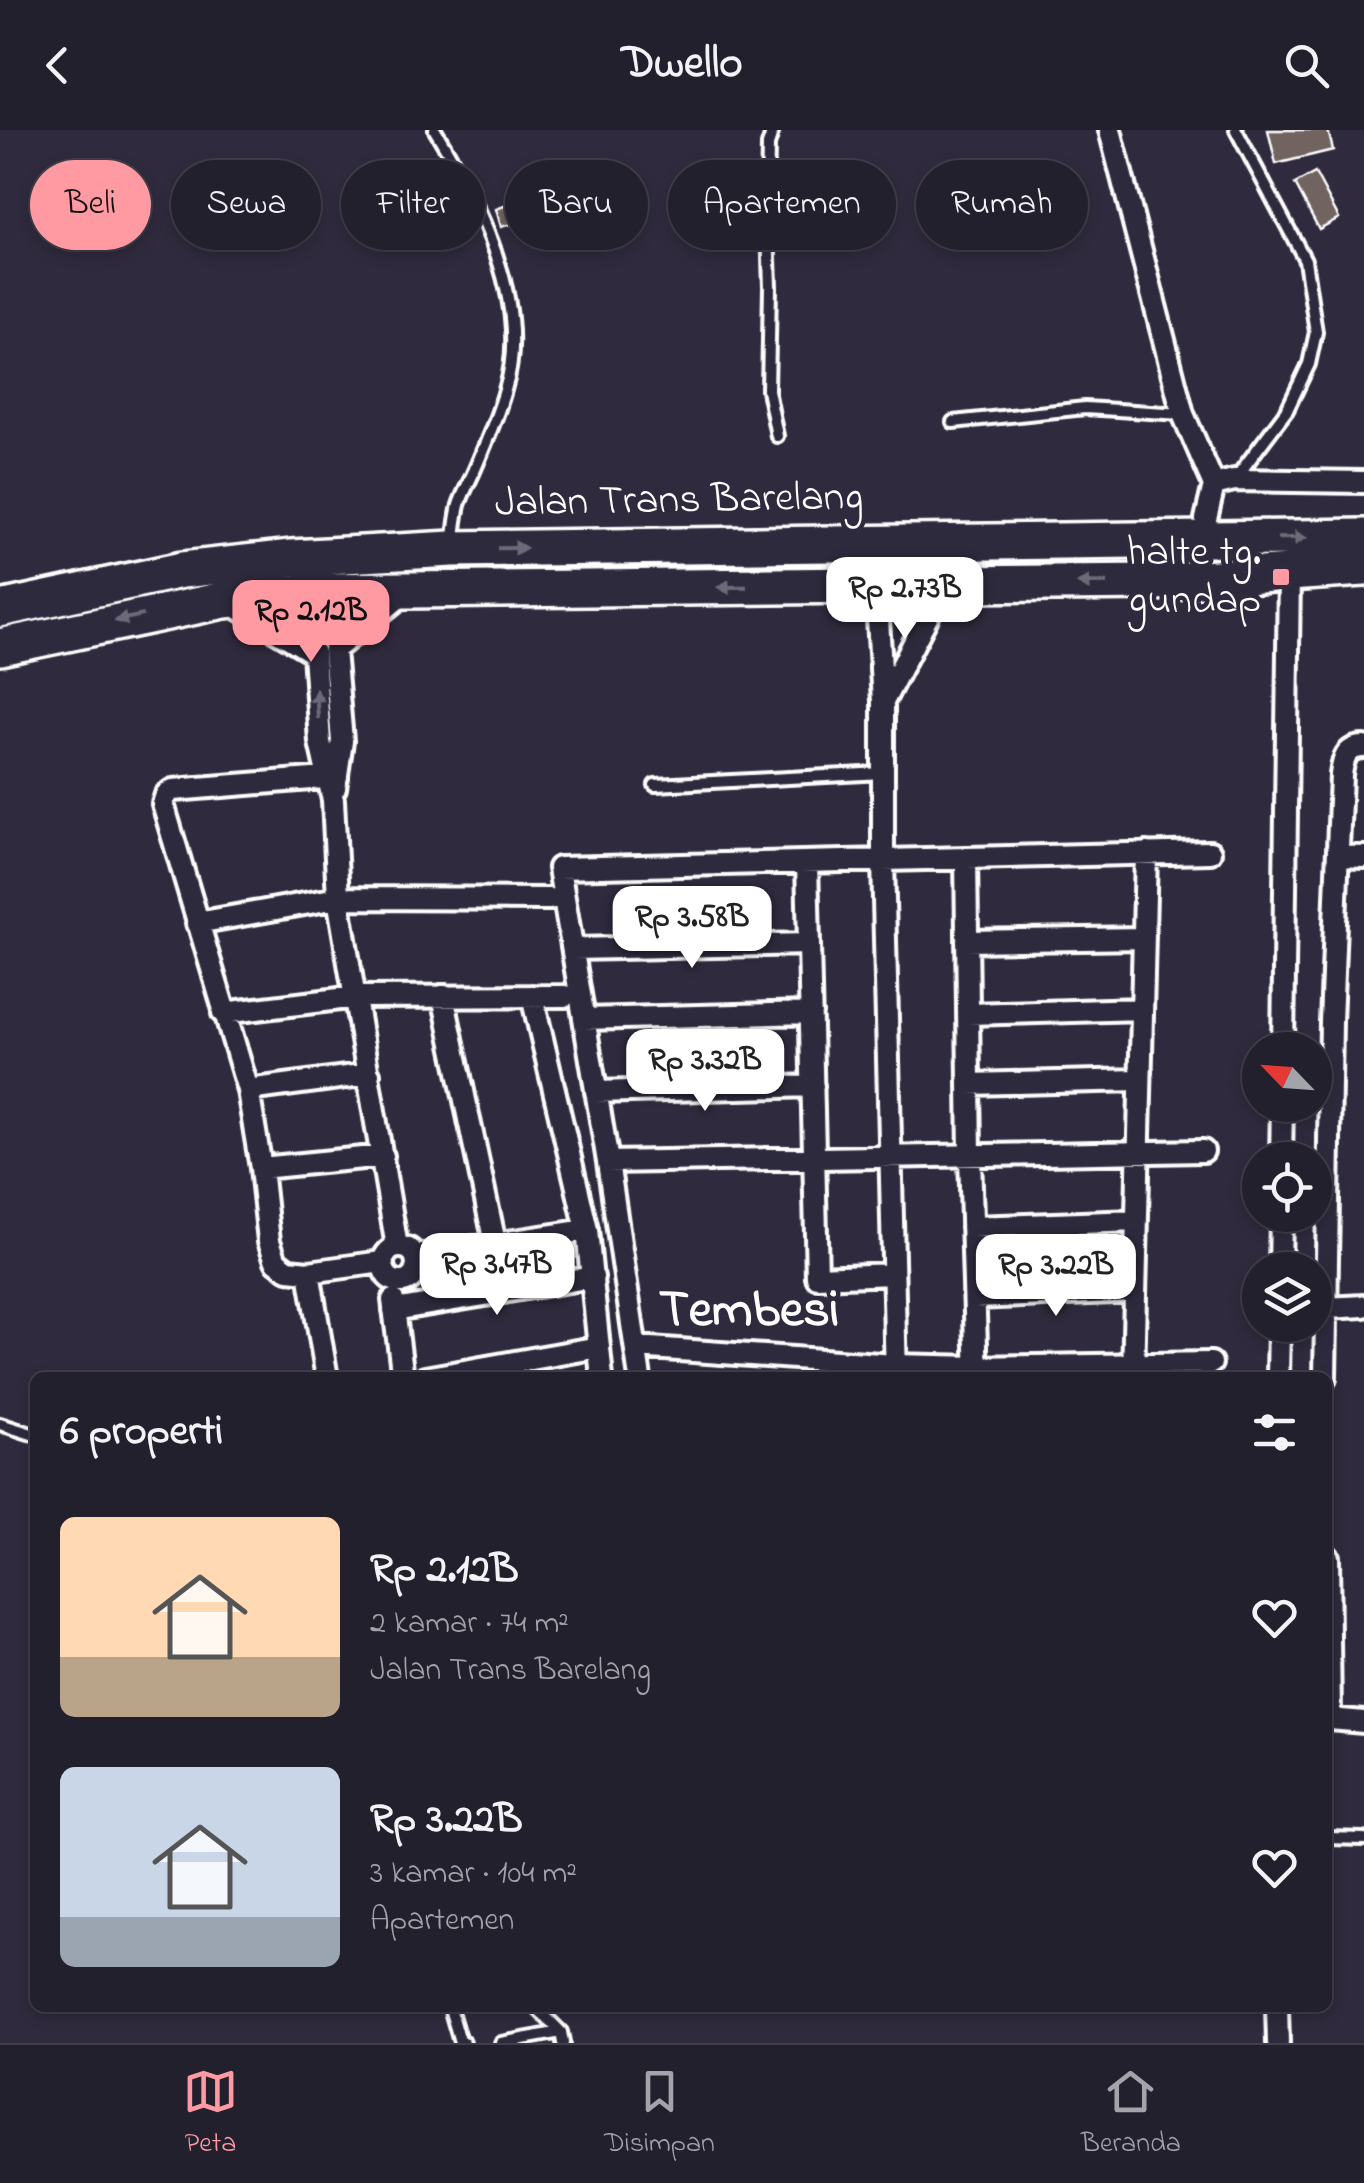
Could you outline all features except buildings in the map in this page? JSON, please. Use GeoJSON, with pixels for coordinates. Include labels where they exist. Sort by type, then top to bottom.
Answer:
{"type":"FeatureCollection","features":[{"type":"Feature","properties":{"kind":"highway","name":"Jalan Trans Barelang"},"geometry":{"type":"LineString","coordinates":[[0,609],[130,579],[212,566],[452,549],[1364,537]]}},
{"type":"Feature","properties":{"kind":"highway","name":"Jalan Trans Barelang"},"geometry":{"type":"LineString","coordinates":[[0,647],[224,600],[316,592],[1155,582],[1364,568]]}},
{"type":"Feature","properties":{"kind":"street"},"geometry":{"type":"LineString","coordinates":[[1110,130],[1182,414],[1224,482]]}},
{"type":"Feature","properties":{"kind":"street"},"geometry":{"type":"LineString","coordinates":[[1224,482],[1364,482]]}},
{"type":"Feature","properties":{"kind":"street"},"geometry":{"type":"LineString","coordinates":[[1206,540],[1206,519],[1224,482]]}},
{"type":"Feature","properties":{"kind":"street"},"geometry":{"type":"LineString","coordinates":[[212,566],[218,594],[224,600],[324,651]]}},
{"type":"Feature","properties":{"kind":"street"},"geometry":{"type":"LineString","coordinates":[[1283,1032],[1290,573]]}},
{"type":"Feature","properties":{"kind":"street"},"geometry":{"type":"LineString","coordinates":[[883,702],[944,585]]}},
{"type":"Feature","properties":{"kind":"street"},"geometry":{"type":"LineString","coordinates":[[876,586],[883,702],[883,860],[896,1372]]}},
{"type":"Feature","properties":{"kind":"street"},"geometry":{"type":"LineString","coordinates":[[324,651],[407,592]]}},
{"type":"Feature","properties":{"kind":"street"},"geometry":{"type":"LineString","coordinates":[[324,651],[342,741],[332,777],[338,898],[383,1156],[397,1261],[394,1310],[402,1372]]}},
{"type":"Feature","properties":{"kind":"street"},"geometry":{"type":"LineString","coordinates":[[1327,1252],[1331,1022],[1343,760],[1355,747],[1364,747]]}},
{"type":"Feature","properties":{"kind":"street"},"geometry":{"type":"LineString","coordinates":[[332,777],[172,790],[163,804],[248,1090],[269,1241],[276,1261],[288,1270],[309,1272],[587,1230]]}},
{"type":"Feature","properties":{"kind":"street"},"geometry":{"type":"LineString","coordinates":[[639,1372],[559,868],[1210,852]]}},
{"type":"Feature","properties":{"kind":"street"},"geometry":{"type":"LineString","coordinates":[[1133,1371],[1146,853]]}},
{"type":"Feature","properties":{"kind":"street"},"geometry":{"type":"LineString","coordinates":[[1338,856],[1364,856]]}},
{"type":"Feature","properties":{"kind":"street"},"geometry":{"type":"LineString","coordinates":[[966,858],[977,1372]]}},
{"type":"Feature","properties":{"kind":"street"},"geometry":{"type":"LineString","coordinates":[[808,862],[818,1278],[893,1274]]}},
{"type":"Feature","properties":{"kind":"street"},"geometry":{"type":"LineString","coordinates":[[198,922],[338,898],[550,899]]}},
{"type":"Feature","properties":{"kind":"street"},"geometry":{"type":"LineString","coordinates":[[967,941],[1144,938]]}},
{"type":"Feature","properties":{"kind":"street"},"geometry":{"type":"LineString","coordinates":[[573,949],[810,944]]}},
{"type":"Feature","properties":{"kind":"street"},"geometry":{"type":"LineString","coordinates":[[444,996],[495,1243]]}},
{"type":"Feature","properties":{"kind":"street"},"geometry":{"type":"LineString","coordinates":[[532,996],[587,1230],[601,1372]]}},
{"type":"Feature","properties":{"kind":"street"},"geometry":{"type":"LineString","coordinates":[[224,1014],[356,997],[565,996]]}},
{"type":"Feature","properties":{"kind":"street"},"geometry":{"type":"LineString","coordinates":[[968,1014],[1142,1009]]}},
{"type":"Feature","properties":{"kind":"street"},"geometry":{"type":"LineString","coordinates":[[584,1019],[811,1014]]}},
{"type":"Feature","properties":{"kind":"street"},"geometry":{"type":"LineString","coordinates":[[248,1090],[369,1074]]}},
{"type":"Feature","properties":{"kind":"street"},"geometry":{"type":"LineString","coordinates":[[969,1084],[1140,1080]]}},
{"type":"Feature","properties":{"kind":"street"},"geometry":{"type":"LineString","coordinates":[[596,1092],[813,1086]]}},
{"type":"Feature","properties":{"kind":"street"},"geometry":{"type":"LineString","coordinates":[[608,1162],[1203,1151]]}},
{"type":"Feature","properties":{"kind":"street"},"geometry":{"type":"LineString","coordinates":[[261,1168],[383,1156]]}},
{"type":"Feature","properties":{"kind":"street"},"geometry":{"type":"LineString","coordinates":[[972,1227],[1136,1221]]}},
{"type":"Feature","properties":{"kind":"street"},"geometry":{"type":"LineString","coordinates":[[309,1272],[327,1372]]}},
{"type":"Feature","properties":{"kind":"street"},"geometry":{"type":"LineString","coordinates":[[394,1310],[593,1277]]}},
{"type":"Feature","properties":{"kind":"street"},"geometry":{"type":"LineString","coordinates":[[974,1298],[1135,1291]]}},
{"type":"Feature","properties":{"kind":"street"},"geometry":{"type":"LineString","coordinates":[[1332,1308],[1364,1306]]}},
{"type":"Feature","properties":{"kind":"street"},"geometry":{"type":"LineString","coordinates":[[1278,1372],[1279,1342]]}},
{"type":"Feature","properties":{"kind":"street"},"geometry":{"type":"LineString","coordinates":[[1324,1372],[1325,1342]]}},
{"type":"Feature","properties":{"kind":"street"},"geometry":{"type":"LineString","coordinates":[[459,1372],[599,1347]]}},
{"type":"Feature","properties":{"kind":"street"},"geometry":{"type":"LineString","coordinates":[[636,1347],[821,1369],[896,1372],[1133,1371],[1212,1363]]}},
{"type":"Feature","properties":{"kind":"street"},"geometry":{"type":"LineString","coordinates":[[1332,1719],[1364,1722]]}},
{"type":"Feature","properties":{"kind":"street"},"geometry":{"type":"LineString","coordinates":[[1277,2012],[1278,2043]]}},
{"type":"Feature","properties":{"kind":"lane"},"geometry":{"type":"LineString","coordinates":[[434,130],[466,180],[494,242],[514,342],[508,384],[459,504],[452,549]]}},
{"type":"Feature","properties":{"kind":"lane"},"geometry":{"type":"LineString","coordinates":[[773,130],[768,145],[767,197],[768,390],[778,436]]}},
{"type":"Feature","properties":{"kind":"lane"},"geometry":{"type":"LineString","coordinates":[[1224,482],[1287,410],[1309,364],[1316,332],[1305,260],[1236,130]]}},
{"type":"Feature","properties":{"kind":"lane"},"geometry":{"type":"LineString","coordinates":[[953,422],[1085,408],[1182,414]]}},
{"type":"Feature","properties":{"kind":"lane"},"geometry":{"type":"LineString","coordinates":[[655,785],[884,772]]}},
{"type":"Feature","properties":{"kind":"lane"},"geometry":{"type":"LineString","coordinates":[[0,1424],[30,1434]]}},
{"type":"Feature","properties":{"kind":"lane"},"geometry":{"type":"LineString","coordinates":[[1332,1838],[1364,1839]]}},
{"type":"Feature","properties":{"kind":"lane"},"geometry":{"type":"LineString","coordinates":[[451,2012],[460,2042],[464,2043]]}},
{"type":"Feature","properties":{"kind":"lane"},"geometry":{"type":"LineString","coordinates":[[540,2012],[562,2038]]}},
{"type":"Feature","properties":{"kind":"lane"},"geometry":{"type":"LineString","coordinates":[[502,2043],[562,2038]]}},
{"type":"Feature","properties":{"kind":"place","name":"halte tg. gundap"},"geometry":{"type":"Point","coordinates":[1281,577]}},
{"type":"Feature","properties":{"kind":"district","name":"Tembesi"},"geometry":{"type":"Point","coordinates":[749,1312]}}]}
